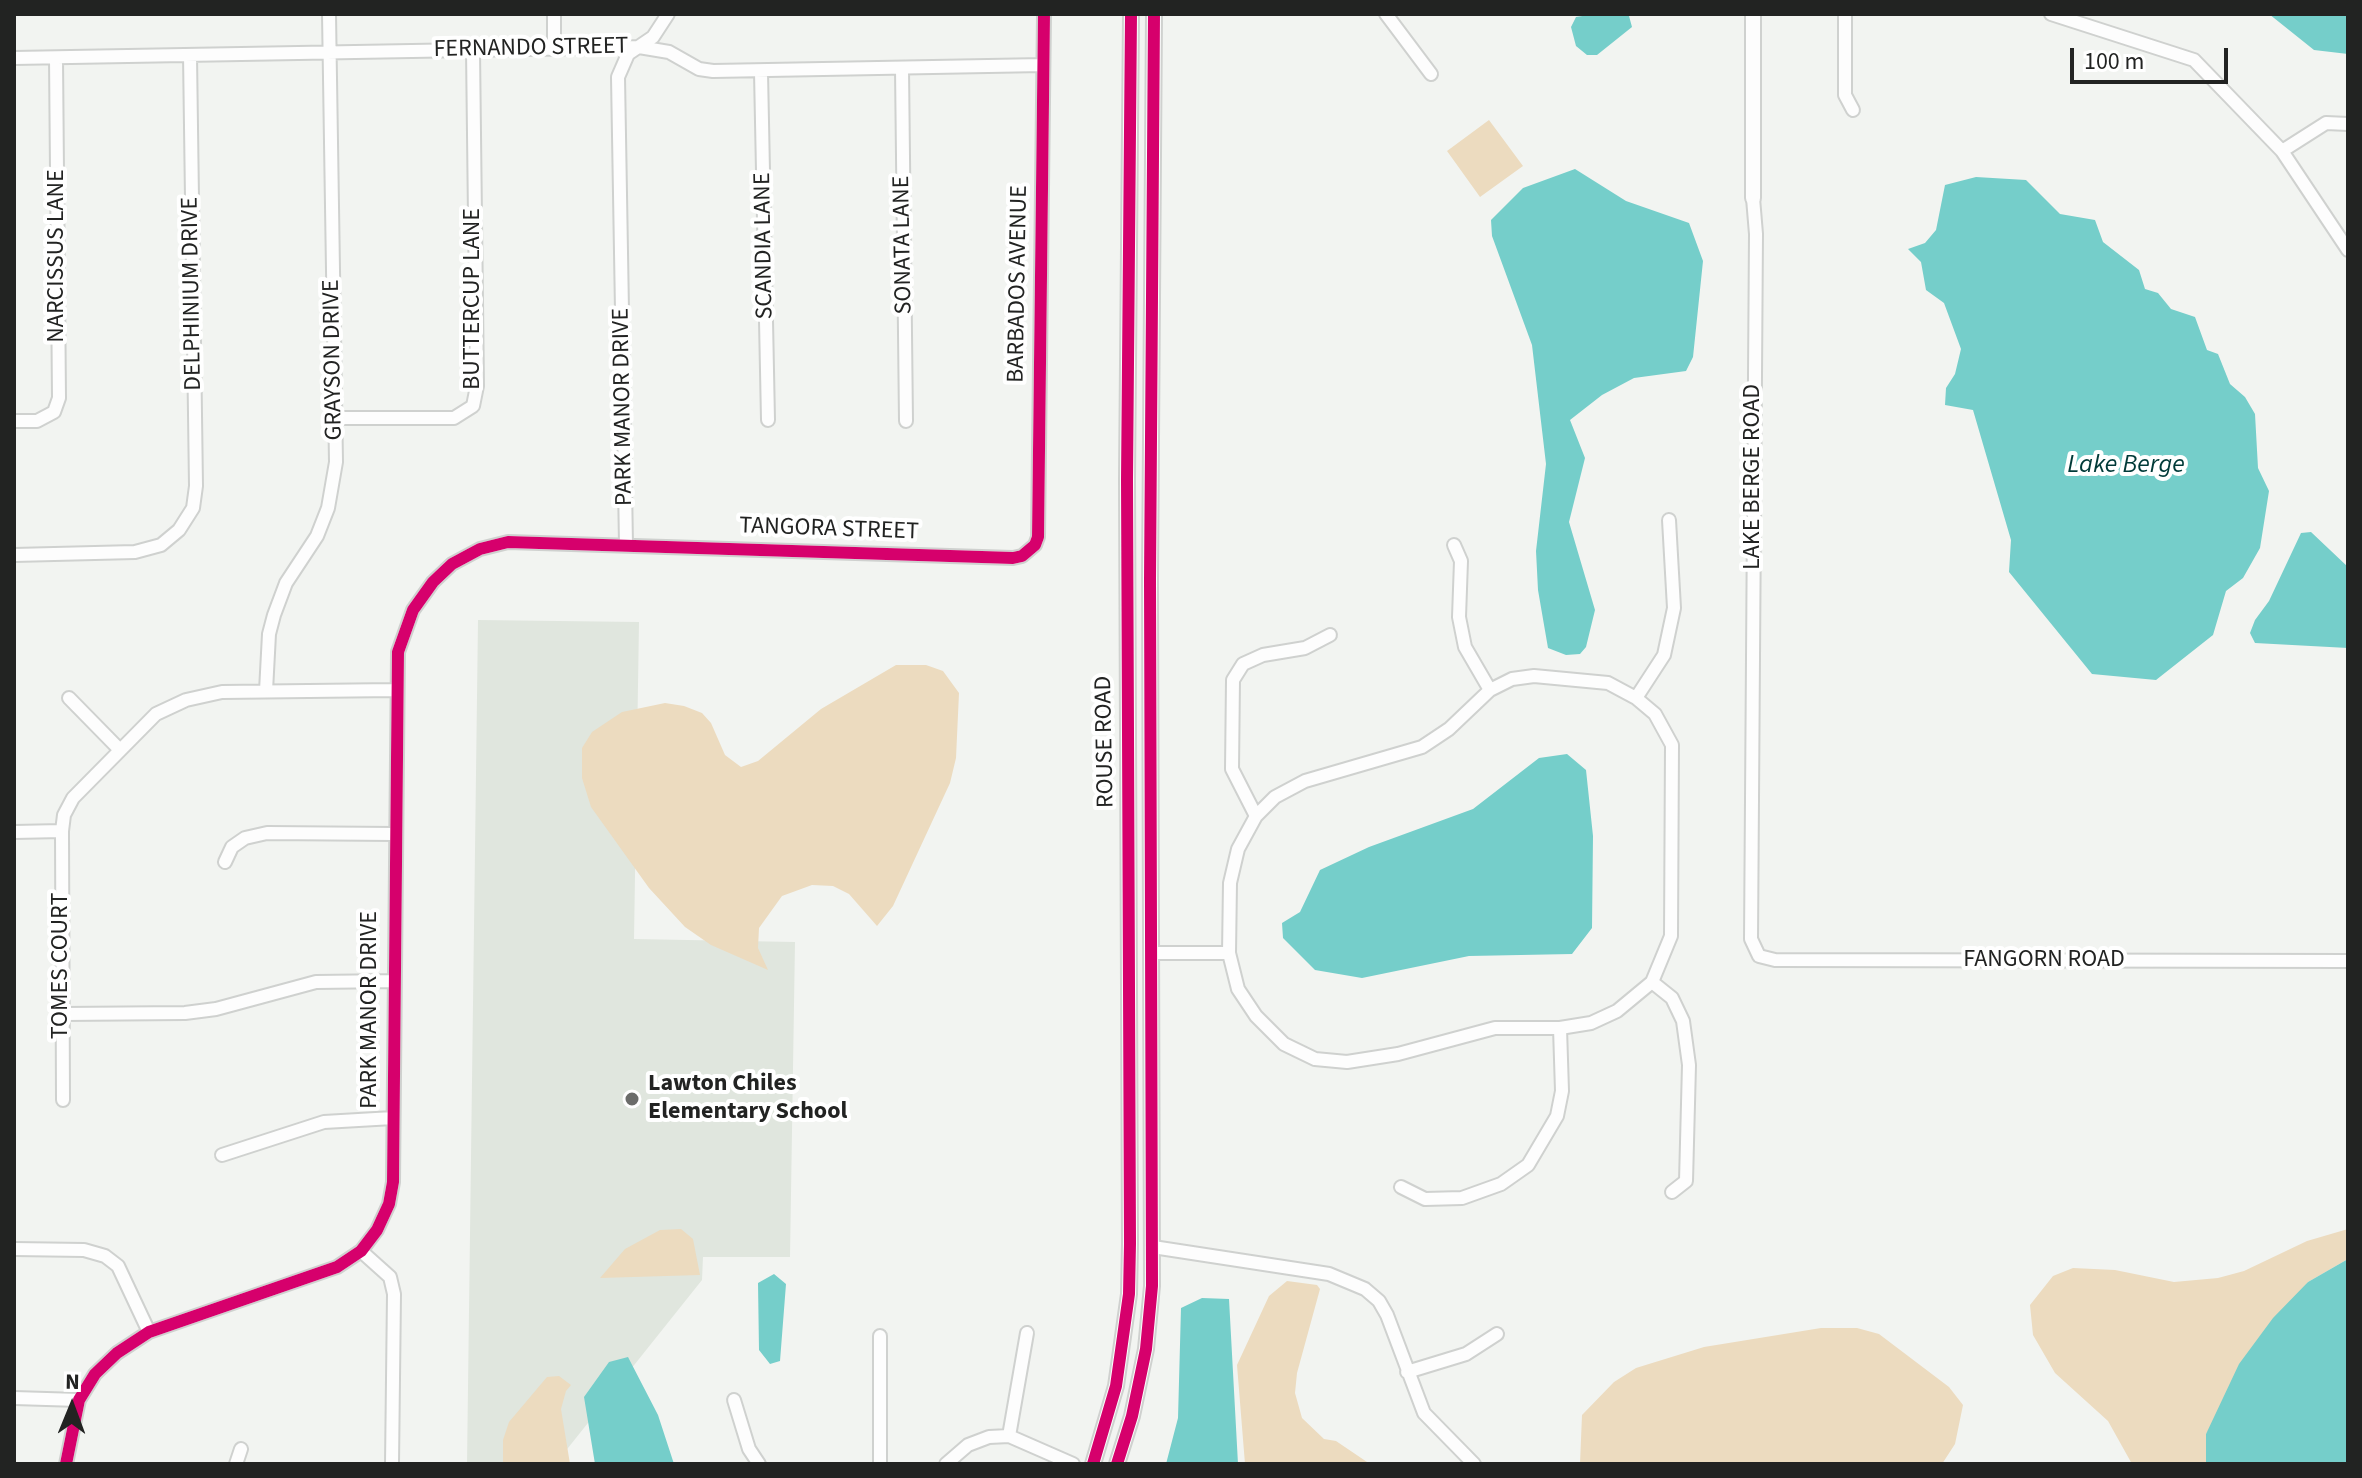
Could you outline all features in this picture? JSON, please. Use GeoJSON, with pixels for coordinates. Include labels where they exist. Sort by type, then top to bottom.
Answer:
{"type":"FeatureCollection","features":[{"type":"Feature","properties":{"kind":"street","name":"GRAYSON DRIVE"},"geometry":{"type":"LineString","coordinates":[[266,691],[269,634],[274,615],[286,583],[317,536],[328,508],[336,462],[329,14]]}},
{"type":"Feature","properties":{"kind":"street"},"geometry":{"type":"LineString","coordinates":[[554,14],[554,49]]}},
{"type":"Feature","properties":{"kind":"street","name":"PARK MANOR DRIVE"},"geometry":{"type":"LineString","coordinates":[[66,1464],[79,1400],[95,1374],[117,1353],[149,1332],[337,1267],[361,1251],[377,1230],[389,1204],[393,1182],[395,690],[398,652],[413,610],[433,582],[452,564],[480,549],[508,542],[626,544],[618,77],[620,65],[653,37],[668,14]]}},
{"type":"Feature","properties":{"kind":"street","name":"BARBADOS AVENUE"},"geometry":{"type":"LineString","coordinates":[[1029,551],[1038,537],[1044,14]]}},
{"type":"Feature","properties":{"kind":"street","name":"ROUSE ROAD"},"geometry":{"type":"LineString","coordinates":[[1093,1464],[1116,1386],[1129,1294],[1130,1257],[1127,479],[1131,14]]}},
{"type":"Feature","properties":{"kind":"street","name":"ROUSE ROAD"},"geometry":{"type":"LineString","coordinates":[[1117,1464],[1132,1416],[1146,1349],[1153,1247],[1150,565],[1154,14]]}},
{"type":"Feature","properties":{"kind":"street"},"geometry":{"type":"LineString","coordinates":[[1386,14],[1431,74]]}},
{"type":"Feature","properties":{"kind":"street","name":"LAKE BERGE ROAD"},"geometry":{"type":"LineString","coordinates":[[1751,939],[1756,234],[1753,198],[1753,14]]}},
{"type":"Feature","properties":{"kind":"street"},"geometry":{"type":"LineString","coordinates":[[1845,14],[1845,95],[1853,110]]}},
{"type":"Feature","properties":{"kind":"street"},"geometry":{"type":"LineString","coordinates":[[2051,14],[2194,60],[2282,151],[2348,249]]}},
{"type":"Feature","properties":{"kind":"street","name":"FERNANDO STREET"},"geometry":{"type":"LineString","coordinates":[[14,58],[639,47],[669,52],[699,69],[761,72],[1043,65]]}},
{"type":"Feature","properties":{"kind":"street","name":"BUTTERCUP LANE"},"geometry":{"type":"LineString","coordinates":[[335,418],[454,418],[473,406],[477,386],[473,50]]}},
{"type":"Feature","properties":{"kind":"street","name":"DELPHINIUM DRIVE"},"geometry":{"type":"LineString","coordinates":[[14,555],[135,552],[161,545],[179,530],[193,508],[196,486],[190,55]]}},
{"type":"Feature","properties":{"kind":"street","name":"NARCISSUS LANE"},"geometry":{"type":"LineString","coordinates":[[14,421],[37,421],[54,412],[59,398],[56,58]]}},
{"type":"Feature","properties":{"kind":"street","name":"SONATA LANE"},"geometry":{"type":"LineString","coordinates":[[902,69],[906,421]]}},
{"type":"Feature","properties":{"kind":"street","name":"SCANDIA LANE"},"geometry":{"type":"LineString","coordinates":[[761,72],[768,420]]}},
{"type":"Feature","properties":{"kind":"street"},"geometry":{"type":"LineString","coordinates":[[2282,151],[2326,123],[2348,124]]}},
{"type":"Feature","properties":{"kind":"street"},"geometry":{"type":"LineString","coordinates":[[1636,698],[1664,655],[1674,608],[1669,520]]}},
{"type":"Feature","properties":{"kind":"street","name":"TANGORA STREET"},"geometry":{"type":"LineString","coordinates":[[626,544],[1013,558],[1029,551]]}},
{"type":"Feature","properties":{"kind":"street"},"geometry":{"type":"LineString","coordinates":[[1454,545],[1461,561],[1459,617],[1465,647],[1490,690]]}},
{"type":"Feature","properties":{"kind":"street"},"geometry":{"type":"LineString","coordinates":[[1256,816],[1232,769],[1233,680],[1243,664],[1263,655],[1305,648],[1330,635]]}},
{"type":"Feature","properties":{"kind":"street"},"geometry":{"type":"LineString","coordinates":[[1565,677],[1608,683],[1636,698],[1655,714],[1672,745],[1671,936],[1652,982],[1617,1011],[1591,1023],[1560,1028],[1495,1028],[1398,1054],[1347,1062],[1315,1059],[1284,1044],[1256,1016],[1238,989],[1229,953],[1230,883],[1238,849],[1256,816],[1275,797],[1305,781],[1422,747],[1449,729],[1490,690],[1512,679],[1565,677]]}},
{"type":"Feature","properties":{"kind":"street"},"geometry":{"type":"LineString","coordinates":[[14,832],[62,831],[64,815],[73,798],[156,714],[186,700],[222,692],[395,690]]}},
{"type":"Feature","properties":{"kind":"street"},"geometry":{"type":"LineString","coordinates":[[69,698],[120,750]]}},
{"type":"Feature","properties":{"kind":"street","name":"TOMES COURT"},"geometry":{"type":"LineString","coordinates":[[62,831],[63,1100]]}},
{"type":"Feature","properties":{"kind":"street"},"geometry":{"type":"LineString","coordinates":[[225,862],[232,847],[245,838],[267,833],[394,834]]}},
{"type":"Feature","properties":{"kind":"street","name":"FANGORN ROAD"},"geometry":{"type":"LineString","coordinates":[[1751,939],[1759,956],[1775,960],[2348,961]]}},
{"type":"Feature","properties":{"kind":"street"},"geometry":{"type":"LineString","coordinates":[[1154,953],[1229,953]]}},
{"type":"Feature","properties":{"kind":"street"},"geometry":{"type":"LineString","coordinates":[[63,1014],[185,1013],[216,1009],[316,982],[394,981]]}},
{"type":"Feature","properties":{"kind":"street"},"geometry":{"type":"LineString","coordinates":[[1652,982],[1672,998],[1683,1021],[1689,1065],[1686,1181],[1672,1192]]}},
{"type":"Feature","properties":{"kind":"street"},"geometry":{"type":"LineString","coordinates":[[1401,1187],[1425,1199],[1462,1198],[1501,1184],[1528,1165],[1557,1116],[1562,1091],[1560,1028]]}},
{"type":"Feature","properties":{"kind":"street"},"geometry":{"type":"LineString","coordinates":[[222,1155],[324,1122],[393,1118]]}},
{"type":"Feature","properties":{"kind":"street"},"geometry":{"type":"LineString","coordinates":[[1153,1247],[1353,1281],[1379,1301],[1424,1413],[1474,1464]]}},
{"type":"Feature","properties":{"kind":"street"},"geometry":{"type":"LineString","coordinates":[[14,1249],[84,1250],[105,1256],[118,1266],[149,1332]]}},
{"type":"Feature","properties":{"kind":"street"},"geometry":{"type":"LineString","coordinates":[[361,1251],[390,1277],[394,1294],[392,1464]]}},
{"type":"Feature","properties":{"kind":"street"},"geometry":{"type":"LineString","coordinates":[[1009,1436],[1027,1333]]}},
{"type":"Feature","properties":{"kind":"street"},"geometry":{"type":"LineString","coordinates":[[1407,1372],[1466,1354],[1497,1334]]}},
{"type":"Feature","properties":{"kind":"street"},"geometry":{"type":"LineString","coordinates":[[880,1336],[880,1464]]}},
{"type":"Feature","properties":{"kind":"street"},"geometry":{"type":"LineString","coordinates":[[14,1398],[79,1400]]}},
{"type":"Feature","properties":{"kind":"street"},"geometry":{"type":"LineString","coordinates":[[734,1400],[749,1449],[759,1464]]}},
{"type":"Feature","properties":{"kind":"street"},"geometry":{"type":"LineString","coordinates":[[946,1464],[968,1445],[989,1437],[1009,1436],[1073,1464]]}},
{"type":"Feature","properties":{"kind":"street"},"geometry":{"type":"LineString","coordinates":[[236,1464],[241,1449]]}},
{"type":"Feature","properties":{"kind":"shaded area"},"geometry":{"type":"Polygon","coordinates":[[[1489,120],[1523,166],[1480,197],[1447,151],[1489,120]]]}},
{"type":"Feature","properties":{"kind":"shaded area","name":"Lawton Chiles Elementary School"},"geometry":{"type":"Polygon","coordinates":[[[478,620],[639,622],[634,939],[795,942],[790,1257],[703,1257],[702,1280],[560,1458],[561,1464],[467,1464],[478,620]]]}},
{"type":"Feature","properties":{"kind":"shaded area"},"geometry":{"type":"Polygon","coordinates":[[[896,665],[926,665],[943,671],[959,693],[956,758],[950,783],[893,906],[877,926],[849,894],[833,886],[812,885],[782,896],[759,928],[758,948],[768,970],[711,945],[685,927],[649,888],[591,807],[582,778],[582,748],[592,732],[622,712],[665,703],[702,713],[711,723],[725,755],[741,767],[758,761],[821,709],[896,665]]]}},
{"type":"Feature","properties":{"kind":"shaded area"},"geometry":{"type":"Polygon","coordinates":[[[681,1229],[693,1239],[700,1275],[600,1278],[625,1249],[660,1230],[681,1229]]]}},
{"type":"Feature","properties":{"kind":"shaded area"},"geometry":{"type":"Polygon","coordinates":[[[2348,1229],[2348,1259],[2308,1282],[2206,1434],[2206,1464],[2132,1464],[2108,1421],[2055,1373],[2033,1335],[2030,1305],[2053,1276],[2073,1268],[2115,1270],[2174,1282],[2218,1278],[2244,1271],[2307,1241],[2348,1229]]]}},
{"type":"Feature","properties":{"kind":"shaded area"},"geometry":{"type":"Polygon","coordinates":[[[1287,1281],[1317,1285],[1320,1289],[1297,1373],[1295,1393],[1302,1418],[1324,1439],[1336,1441],[1370,1464],[1245,1464],[1237,1365],[1269,1296],[1287,1281]]]}},
{"type":"Feature","properties":{"kind":"shaded area"},"geometry":{"type":"Polygon","coordinates":[[[1821,1328],[1857,1328],[1879,1334],[1949,1387],[1963,1405],[1955,1444],[1942,1464],[1580,1464],[1582,1415],[1614,1382],[1636,1368],[1704,1347],[1821,1328]]]}},
{"type":"Feature","properties":{"kind":"shaded area"},"geometry":{"type":"Polygon","coordinates":[[[559,1376],[571,1385],[561,1409],[570,1464],[503,1464],[503,1440],[509,1422],[547,1377],[559,1376]]]}},
{"type":"Feature","properties":{"kind":"water"},"geometry":{"type":"Polygon","coordinates":[[[1595,14],[1629,16],[1632,27],[1597,55],[1587,55],[1576,46],[1571,27],[1576,17],[1595,14]]]}},
{"type":"Feature","properties":{"kind":"water"},"geometry":{"type":"Polygon","coordinates":[[[2269,14],[2348,14],[2348,54],[2314,50],[2269,14]]]}},
{"type":"Feature","properties":{"kind":"water"},"geometry":{"type":"Polygon","coordinates":[[[1575,169],[1626,201],[1689,223],[1703,261],[1693,357],[1686,371],[1634,378],[1602,395],[1570,420],[1585,458],[1569,522],[1595,610],[1586,647],[1580,654],[1566,655],[1548,648],[1538,590],[1536,551],[1546,464],[1532,345],[1492,236],[1491,220],[1523,188],[1575,169]]]}},
{"type":"Feature","properties":{"kind":"water","name":"Lake Berge"},"geometry":{"type":"Polygon","coordinates":[[[1976,177],[2026,180],[2060,214],[2095,220],[2103,242],[2139,270],[2145,289],[2158,293],[2171,309],[2195,317],[2207,350],[2218,354],[2230,384],[2245,397],[2255,414],[2258,468],[2269,491],[2260,548],[2243,578],[2226,591],[2213,635],[2156,680],[2092,674],[2009,572],[2011,540],[1973,410],[1945,405],[1946,388],[1955,374],[1961,349],[1944,303],[1926,290],[1921,262],[1908,249],[1925,243],[1936,230],[1945,185],[1976,177]]]}},
{"type":"Feature","properties":{"kind":"water"},"geometry":{"type":"Polygon","coordinates":[[[2311,532],[2348,567],[2348,648],[2255,643],[2250,633],[2255,620],[2269,601],[2301,533],[2311,532]]]}},
{"type":"Feature","properties":{"kind":"water"},"geometry":{"type":"Polygon","coordinates":[[[1567,754],[1586,770],[1593,836],[1592,928],[1572,954],[1469,956],[1362,978],[1315,970],[1283,938],[1282,923],[1300,912],[1320,870],[1369,847],[1473,809],[1539,758],[1567,754]]]}},
{"type":"Feature","properties":{"kind":"water"},"geometry":{"type":"Polygon","coordinates":[[[2348,1259],[2348,1464],[2206,1464],[2206,1434],[2239,1364],[2273,1318],[2308,1282],[2348,1259]]]}},
{"type":"Feature","properties":{"kind":"water"},"geometry":{"type":"Polygon","coordinates":[[[774,1274],[786,1284],[780,1361],[770,1364],[759,1350],[758,1283],[774,1274]]]}},
{"type":"Feature","properties":{"kind":"water"},"geometry":{"type":"Polygon","coordinates":[[[1202,1298],[1229,1299],[1238,1464],[1166,1464],[1178,1418],[1181,1308],[1202,1298]]]}},
{"type":"Feature","properties":{"kind":"water"},"geometry":{"type":"Polygon","coordinates":[[[628,1357],[658,1415],[674,1464],[595,1464],[584,1397],[609,1362],[628,1357]]]}},
{"type":"Feature","properties":{"kind":"cycle path"},"geometry":{"type":"LineString","coordinates":[[66,1464],[79,1400],[95,1374],[117,1353],[149,1332],[337,1267],[361,1251],[377,1230],[389,1204],[393,1182],[398,652],[413,610],[433,582],[452,564],[480,549],[508,542],[1013,558],[1022,556],[1035,545],[1038,537],[1044,14]]}},
{"type":"Feature","properties":{"kind":"cycle path"},"geometry":{"type":"LineString","coordinates":[[1093,1464],[1116,1386],[1129,1294],[1127,479],[1131,14]]}},
{"type":"Feature","properties":{"kind":"cycle path"},"geometry":{"type":"LineString","coordinates":[[1117,1464],[1132,1416],[1146,1349],[1152,1286],[1150,580],[1154,14]]}},
{"type":"Feature","properties":{"kind":"place","name":"Lawton Chiles Elementary School"},"geometry":{"type":"Point","coordinates":[632,1099]}}]}
